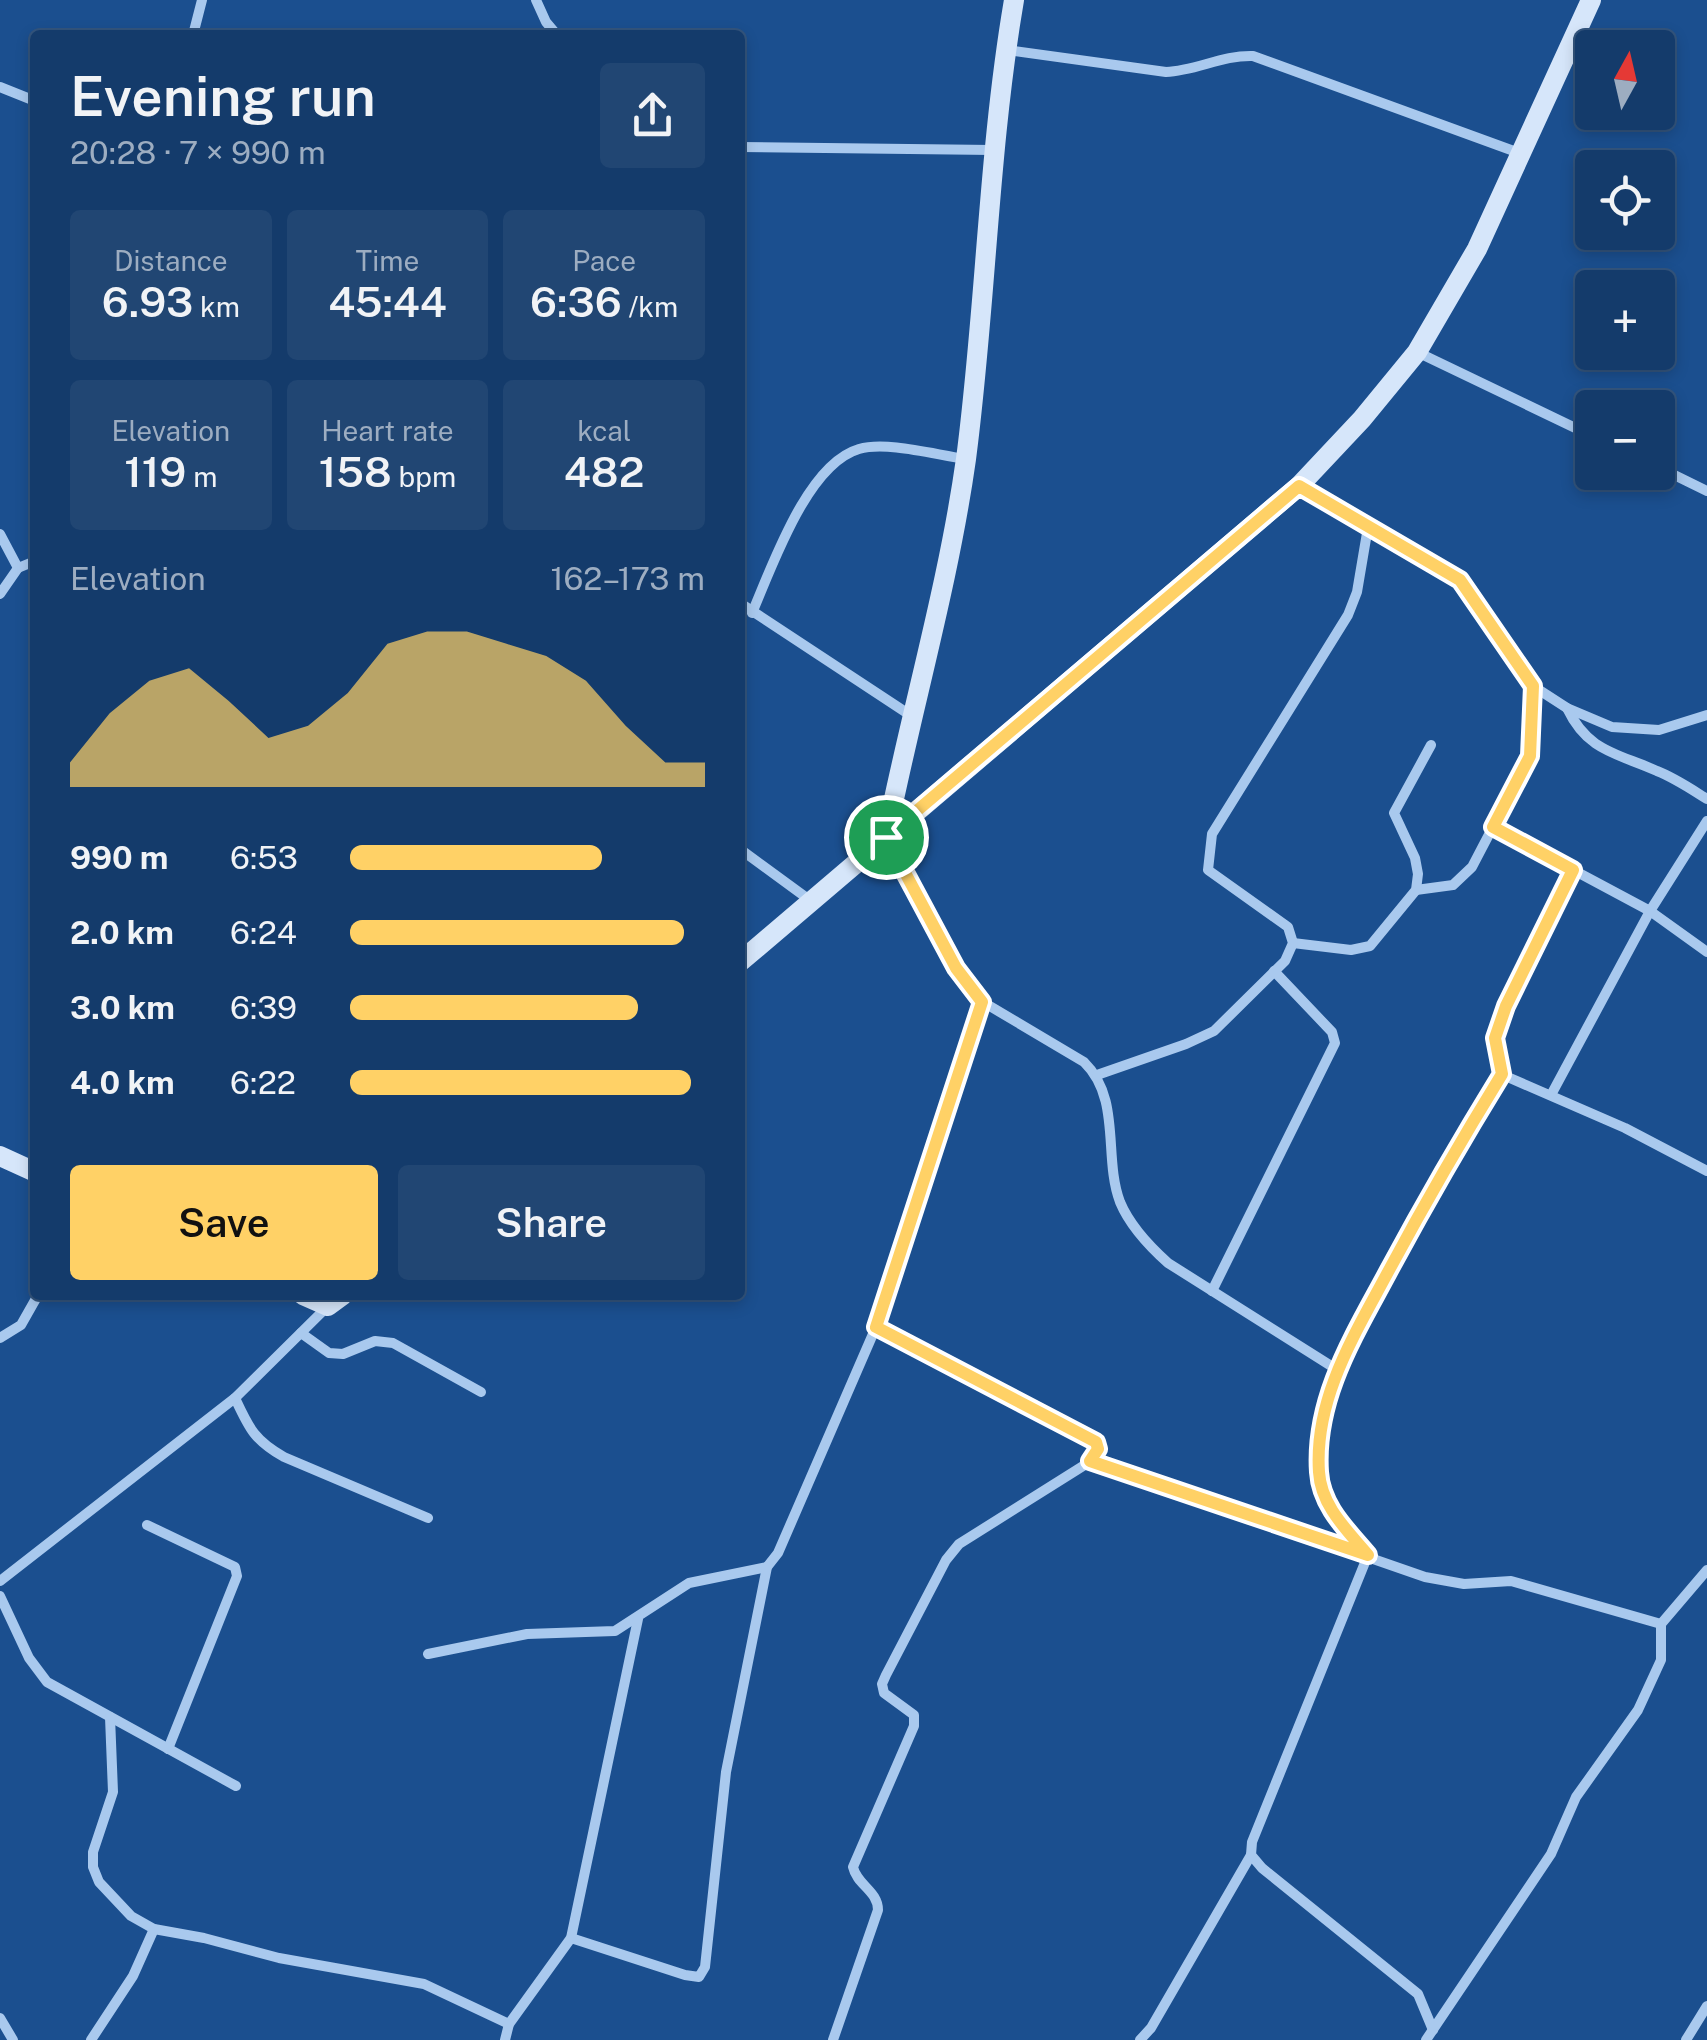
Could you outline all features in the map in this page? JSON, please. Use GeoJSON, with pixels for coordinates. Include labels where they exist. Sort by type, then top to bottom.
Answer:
{"type":"FeatureCollection","features":[{"type":"Feature","properties":{"kind":"street"},"geometry":{"type":"LineString","coordinates":[[193,30],[202,0]]}},
{"type":"Feature","properties":{"kind":"street"},"geometry":{"type":"LineString","coordinates":[[536,0],[553,30]]}},
{"type":"Feature","properties":{"kind":"street"},"geometry":{"type":"LineString","coordinates":[[1014,0],[993,150],[966,459],[952,550],[910,715],[886,837],[956,968],[982,1002],[1084,1062],[1097,1075],[1105,1098],[1120,1201],[1144,1241],[1168,1263],[1336,1369]]}},
{"type":"Feature","properties":{"kind":"street"},"geometry":{"type":"LineString","coordinates":[[745,958],[1299,486],[1362,419],[1417,352],[1477,249],[1591,0]]}},
{"type":"Feature","properties":{"kind":"street"},"geometry":{"type":"LineString","coordinates":[[1006,50],[1166,72],[1186,71],[1230,56],[1253,56],[1522,154]]}},
{"type":"Feature","properties":{"kind":"street"},"geometry":{"type":"LineString","coordinates":[[0,87],[30,99]]}},
{"type":"Feature","properties":{"kind":"street"},"geometry":{"type":"LineString","coordinates":[[745,146],[993,150]]}},
{"type":"Feature","properties":{"kind":"street"},"geometry":{"type":"LineString","coordinates":[[1417,352],[1575,428]]}},
{"type":"Feature","properties":{"kind":"street"},"geometry":{"type":"LineString","coordinates":[[752,612],[794,516],[820,477],[856,449],[881,447],[966,459]]}},
{"type":"Feature","properties":{"kind":"street"},"geometry":{"type":"LineString","coordinates":[[1675,475],[1707,491]]}},
{"type":"Feature","properties":{"kind":"street"},"geometry":{"type":"LineString","coordinates":[[1299,486],[1460,580],[1533,686],[1567,708],[1612,727],[1659,730],[1707,714]]}},
{"type":"Feature","properties":{"kind":"street"},"geometry":{"type":"LineString","coordinates":[[1097,1075],[1186,1044],[1214,1030],[1284,961],[1293,943],[1288,927],[1208,870],[1208,848],[1212,834],[1348,615],[1368,527]]}},
{"type":"Feature","properties":{"kind":"street"},"geometry":{"type":"LineString","coordinates":[[0,534],[18,568]]}},
{"type":"Feature","properties":{"kind":"street"},"geometry":{"type":"LineString","coordinates":[[0,594],[18,568],[30,562]]}},
{"type":"Feature","properties":{"kind":"street"},"geometry":{"type":"LineString","coordinates":[[745,607],[910,715]]}},
{"type":"Feature","properties":{"kind":"street"},"geometry":{"type":"LineString","coordinates":[[1416,890],[1453,885],[1472,868],[1530,756],[1533,686]]}},
{"type":"Feature","properties":{"kind":"street"},"geometry":{"type":"LineString","coordinates":[[1567,708],[1577,729],[1591,742],[1661,772],[1707,799]]}},
{"type":"Feature","properties":{"kind":"street"},"geometry":{"type":"LineString","coordinates":[[1293,943],[1351,950],[1370,946],[1416,890],[1415,858],[1394,814],[1431,745]]}},
{"type":"Feature","properties":{"kind":"street"},"geometry":{"type":"LineString","coordinates":[[1550,1096],[1650,911],[1707,820]]}},
{"type":"Feature","properties":{"kind":"street"},"geometry":{"type":"LineString","coordinates":[[1493,827],[1650,911],[1707,952]]}},
{"type":"Feature","properties":{"kind":"street"},"geometry":{"type":"LineString","coordinates":[[745,853],[811,901]]}},
{"type":"Feature","properties":{"kind":"street"},"geometry":{"type":"LineString","coordinates":[[1368,1555],[1330,1509],[1319,1473],[1324,1418],[1336,1369],[1439,1176],[1502,1074],[1495,1038],[1500,1022],[1573,870]]}},
{"type":"Feature","properties":{"kind":"street"},"geometry":{"type":"LineString","coordinates":[[1212,1291],[1334,1043],[1332,1032],[1274,972]]}},
{"type":"Feature","properties":{"kind":"street"},"geometry":{"type":"LineString","coordinates":[[570,1938],[686,1975],[698,1977],[705,1967],[726,1772],[767,1567],[778,1553],[876,1327],[982,1002]]}},
{"type":"Feature","properties":{"kind":"street"},"geometry":{"type":"LineString","coordinates":[[1502,1074],[1626,1128],[1707,1172]]}},
{"type":"Feature","properties":{"kind":"street"},"geometry":{"type":"LineString","coordinates":[[0,1156],[30,1170]]}},
{"type":"Feature","properties":{"kind":"street"},"geometry":{"type":"LineString","coordinates":[[0,1338],[21,1324],[35,1300]]}},
{"type":"Feature","properties":{"kind":"street"},"geometry":{"type":"LineString","coordinates":[[0,1581],[235,1398],[336,1301]]}},
{"type":"Feature","properties":{"kind":"street"},"geometry":{"type":"LineString","coordinates":[[833,2040],[878,1910],[876,1896],[856,1877],[854,1867],[914,1726],[914,1716],[884,1693],[882,1684],[946,1560],[959,1544],[1090,1461],[1098,1449],[1096,1442],[876,1327]]}},
{"type":"Feature","properties":{"kind":"street"},"geometry":{"type":"LineString","coordinates":[[301,1333],[329,1353],[343,1354],[375,1341],[393,1343],[481,1392]]}},
{"type":"Feature","properties":{"kind":"street"},"geometry":{"type":"LineString","coordinates":[[235,1398],[250,1430],[262,1444],[428,1518]]}},
{"type":"Feature","properties":{"kind":"street"},"geometry":{"type":"LineString","coordinates":[[1090,1461],[1425,1577],[1464,1584],[1510,1581],[1662,1624]]}},
{"type":"Feature","properties":{"kind":"street"},"geometry":{"type":"LineString","coordinates":[[147,1525],[235,1567],[237,1576],[168,1749]]}},
{"type":"Feature","properties":{"kind":"street"},"geometry":{"type":"LineString","coordinates":[[1140,2040],[1151,2028],[1251,1855],[1252,1842],[1368,1555]]}},
{"type":"Feature","properties":{"kind":"street"},"geometry":{"type":"LineString","coordinates":[[428,1654],[527,1634],[616,1632],[688,1584],[767,1567]]}},
{"type":"Feature","properties":{"kind":"street"},"geometry":{"type":"LineString","coordinates":[[1430,2035],[1551,1854],[1576,1797],[1638,1710],[1661,1660],[1662,1624],[1707,1570]]}},
{"type":"Feature","properties":{"kind":"street"},"geometry":{"type":"LineString","coordinates":[[0,1596],[28,1658],[47,1682],[236,1786]]}},
{"type":"Feature","properties":{"kind":"street"},"geometry":{"type":"LineString","coordinates":[[506,2040],[509,2024],[570,1938],[638,1619]]}},
{"type":"Feature","properties":{"kind":"street"},"geometry":{"type":"LineString","coordinates":[[110,1717],[113,1792],[93,1852],[93,1867],[99,1882],[131,1916],[154,1929],[279,1958],[424,1984],[509,2024]]}},
{"type":"Feature","properties":{"kind":"street"},"geometry":{"type":"LineString","coordinates":[[1251,1855],[1418,1994],[1430,2035]]}},
{"type":"Feature","properties":{"kind":"street"},"geometry":{"type":"LineString","coordinates":[[91,2040],[133,1976],[154,1929]]}},
{"type":"Feature","properties":{"kind":"street"},"geometry":{"type":"LineString","coordinates":[[1686,2040],[1707,2006]]}},
{"type":"Feature","properties":{"kind":"street"},"geometry":{"type":"LineString","coordinates":[[0,2018],[13,2040]]}},
{"type":"Feature","properties":{"kind":"route"},"geometry":{"type":"LineString","coordinates":[[1299,486],[1460,580],[1500,634],[1533,686],[1530,756],[1493,827],[1573,870],[1506,1006],[1495,1038],[1502,1074],[1439,1176],[1336,1369],[1324,1418],[1319,1473],[1330,1509],[1368,1555],[1090,1461],[1098,1449],[1096,1442],[876,1327],[982,1002],[956,968],[886,837],[1299,486]]}}]}
